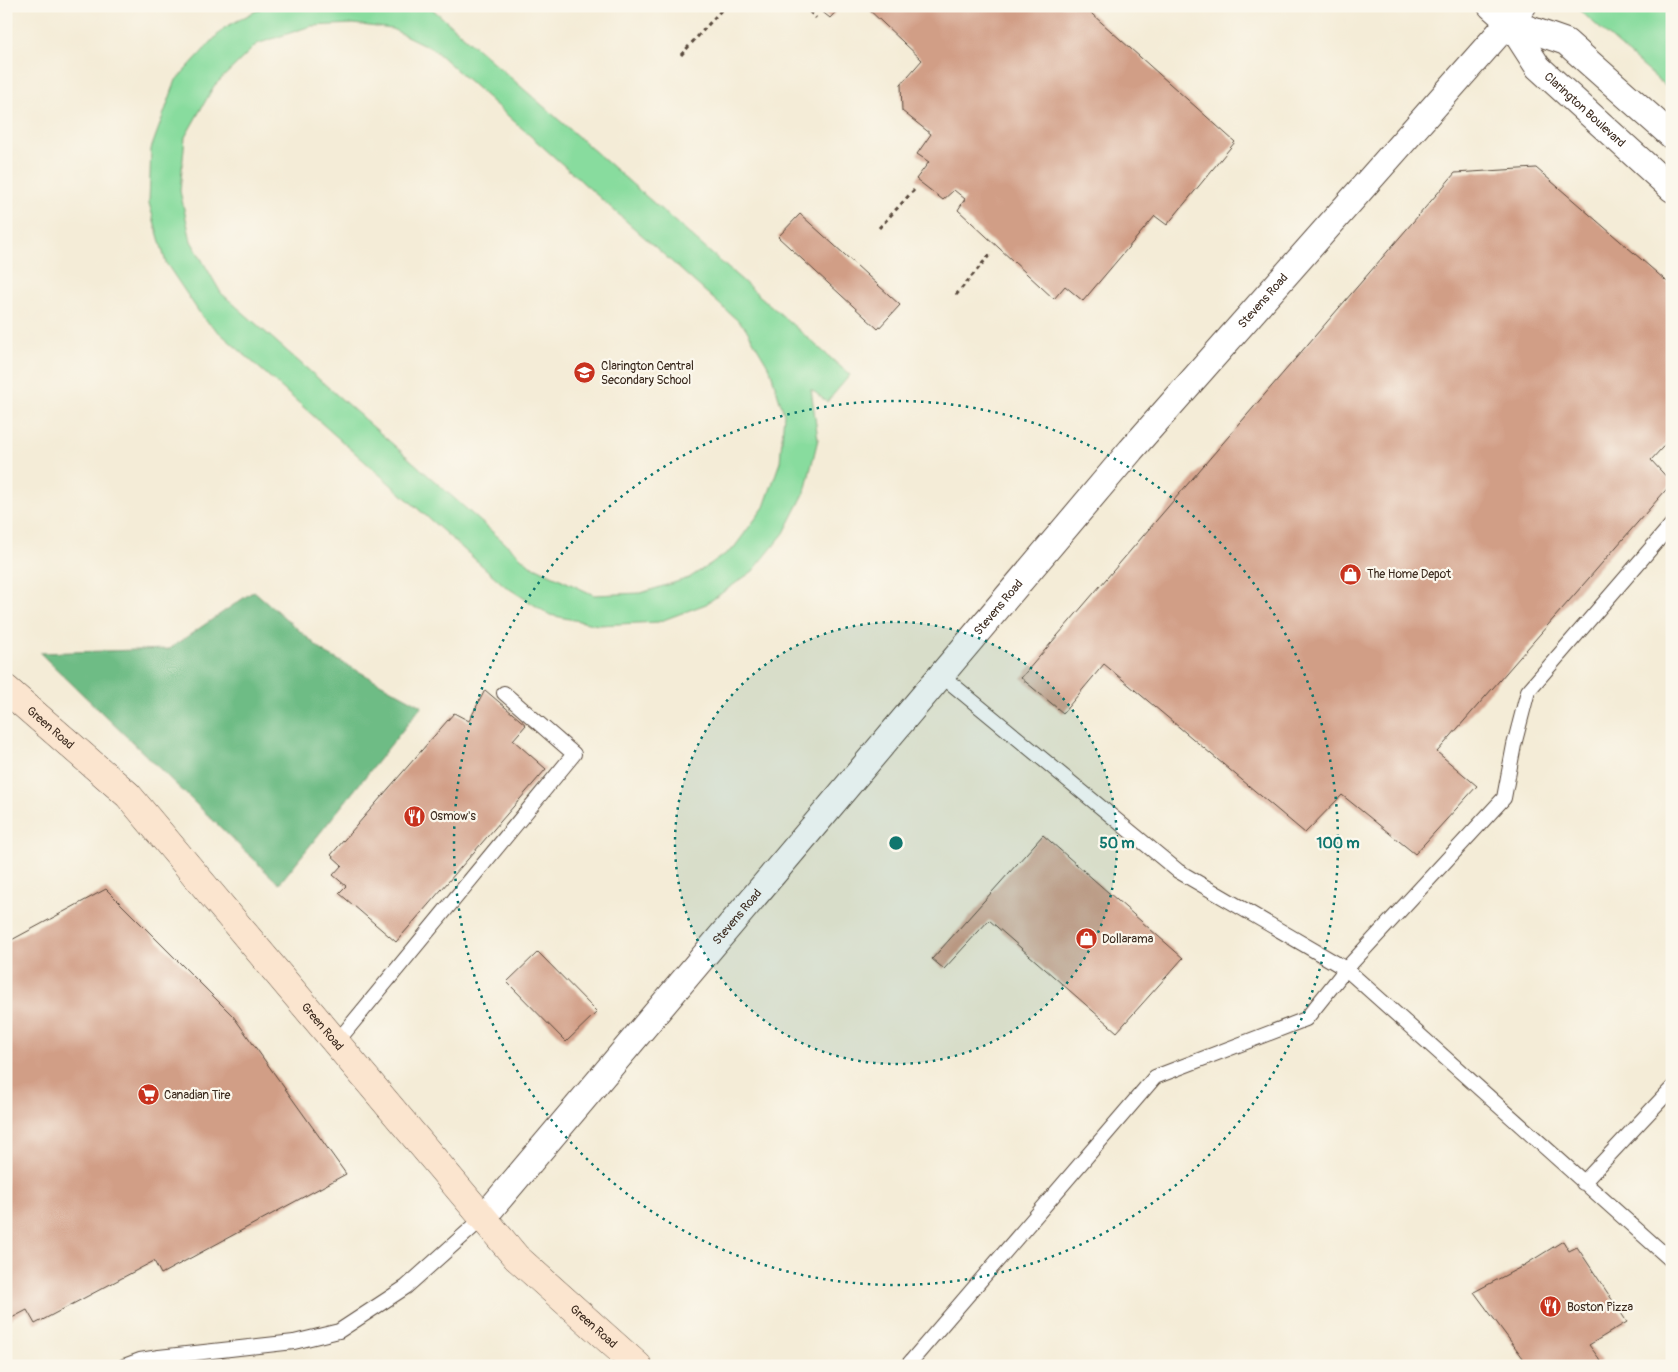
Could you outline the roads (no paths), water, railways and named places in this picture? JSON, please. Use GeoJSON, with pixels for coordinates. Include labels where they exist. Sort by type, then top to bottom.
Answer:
{"type":"FeatureCollection","features":[{"type":"Feature","properties":{"kind":"street"},"geometry":{"type":"LineString","coordinates":[[1508,12],[1566,42],[1672,136]]}},
{"type":"Feature","properties":{"kind":"street","name":"Clarington Boulevard"},"geometry":{"type":"LineString","coordinates":[[1508,12],[1538,67],[1672,188]]}},
{"type":"Feature","properties":{"kind":"street","name":"Stevens Road"},"geometry":{"type":"LineString","coordinates":[[483,1218],[1132,450],[1508,12]]}},
{"type":"Feature","properties":{"kind":"street","name":"Green Road"},"geometry":{"type":"LineString","coordinates":[[6,689],[128,795],[516,1257],[638,1366]]}},
{"type":"Feature","properties":{"kind":"lane"},"geometry":{"type":"LineString","coordinates":[[907,1366],[1155,1077],[1306,1019],[1346,969],[1504,798],[1514,745],[1528,691],[1672,524]]}},
{"type":"Feature","properties":{"kind":"lane"},"geometry":{"type":"LineString","coordinates":[[941,675],[1178,871],[1346,969],[1672,1261]]}},
{"type":"Feature","properties":{"kind":"lane"},"geometry":{"type":"LineString","coordinates":[[336,1043],[574,754],[504,693]]}},
{"type":"Feature","properties":{"kind":"lane"},"geometry":{"type":"LineString","coordinates":[[1583,1183],[1672,1088]]}},
{"type":"Feature","properties":{"kind":"lane"},"geometry":{"type":"LineString","coordinates":[[124,1366],[140,1360],[159,1357],[294,1342],[339,1330],[406,1287],[483,1218]]}},
{"type":"Feature","properties":{"kind":"place","name":"Clarington Central Secondary School"},"geometry":{"type":"Point","coordinates":[585,373]}},
{"type":"Feature","properties":{"kind":"place","name":"The Home Depot"},"geometry":{"type":"Point","coordinates":[1351,574]}},
{"type":"Feature","properties":{"kind":"place","name":"Osmow's"},"geometry":{"type":"Point","coordinates":[414,816]}},
{"type":"Feature","properties":{"kind":"place","name":"Dollarama"},"geometry":{"type":"Point","coordinates":[1086,939]}},
{"type":"Feature","properties":{"kind":"place","name":"Canadian Tire"},"geometry":{"type":"Point","coordinates":[148,1095]}},
{"type":"Feature","properties":{"kind":"place","name":"Boston Pizza"},"geometry":{"type":"Point","coordinates":[1551,1307]}}]}
